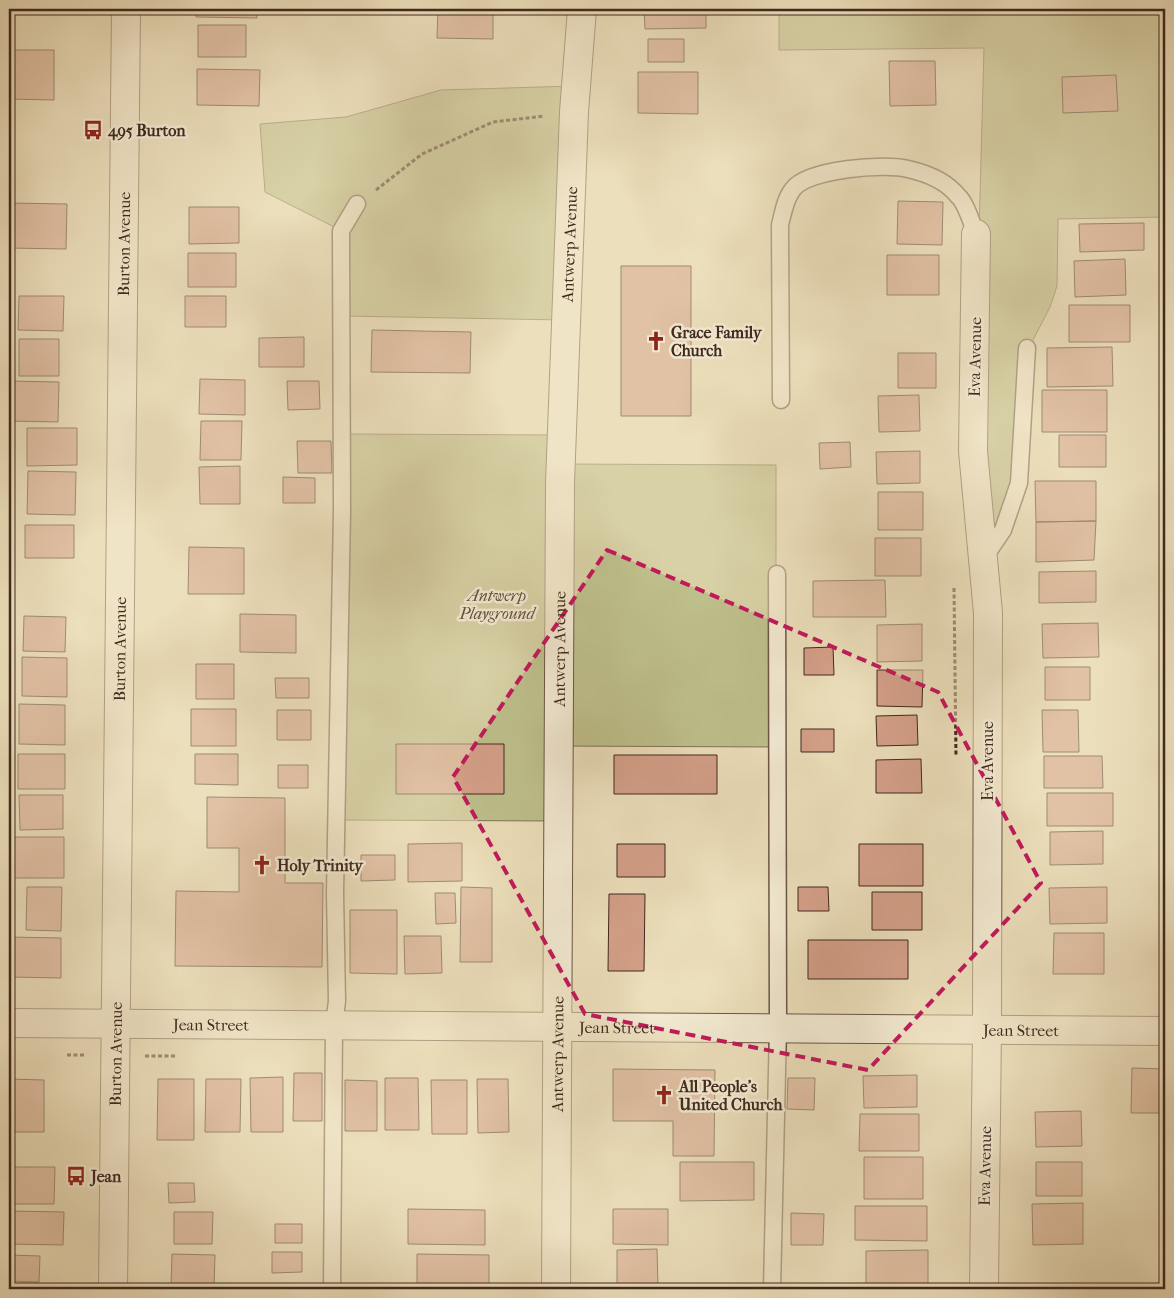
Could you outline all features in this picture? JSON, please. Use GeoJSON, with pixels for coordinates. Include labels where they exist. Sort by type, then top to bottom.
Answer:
{"type":"FeatureCollection","features":[{"type":"Feature","properties":{"kind":"street","name":"Burton Avenue"},"geometry":{"type":"LineString","coordinates":[[113,1289],[126,9]]}},
{"type":"Feature","properties":{"kind":"street","name":"Antwerp Avenue"},"geometry":{"type":"LineString","coordinates":[[556,1289],[560,483],[574,112],[582,9]]}},
{"type":"Feature","properties":{"kind":"street","name":"Eva Avenue"},"geometry":{"type":"LineString","coordinates":[[976,234],[974,451],[988,613],[984,1289]]}},
{"type":"Feature","properties":{"kind":"street","name":"Jean Street"},"geometry":{"type":"LineString","coordinates":[[9,1023],[1165,1031]]}},
{"type":"Feature","properties":{"kind":"lane"},"geometry":{"type":"LineString","coordinates":[[781,400],[780,225],[784,205],[794,188],[806,179],[829,172],[877,167],[906,168],[938,179],[959,196],[976,234]]}},
{"type":"Feature","properties":{"kind":"lane"},"geometry":{"type":"LineString","coordinates":[[332,1289],[334,1025],[337,1001],[335,894],[342,511],[341,231],[357,204]]}},
{"type":"Feature","properties":{"kind":"lane"},"geometry":{"type":"LineString","coordinates":[[984,558],[1003,530],[1019,483],[1027,348]]}},
{"type":"Feature","properties":{"kind":"lane"},"geometry":{"type":"LineString","coordinates":[[772,1289],[778,1028],[777,574]]}},
{"type":"Feature","properties":{"kind":"path"},"geometry":{"type":"LineString","coordinates":[[357,204],[422,154],[493,122],[574,112]]}},
{"type":"Feature","properties":{"kind":"path"},"geometry":{"type":"LineString","coordinates":[[954,579],[955,746],[957,763]]}},
{"type":"Feature","properties":{"kind":"path"},"geometry":{"type":"LineString","coordinates":[[66,1055],[185,1056]]}},
{"type":"Feature","properties":{"kind":"highlighted area"},"geometry":{"type":"Polygon","coordinates":[[[607,550],[938,692],[1041,883],[868,1070],[585,1014],[453,777],[607,550]]]}},
{"type":"Feature","properties":{"kind":"green space"},"geometry":{"type":"Polygon","coordinates":[[[779,9],[1165,9],[1165,217],[1058,219],[1057,286],[1050,307],[1029,348],[1021,484],[986,559],[979,233],[984,48],[779,50],[779,9]]]}},
{"type":"Feature","properties":{"kind":"green space"},"geometry":{"type":"Polygon","coordinates":[[[574,86],[563,320],[344,316],[344,232],[265,192],[260,124],[346,117],[441,90],[574,86]]]}},
{"type":"Feature","properties":{"kind":"green space","name":"Antwerp Playground"},"geometry":{"type":"Polygon","coordinates":[[[345,434],[559,435],[558,464],[776,465],[776,747],[556,746],[556,821],[339,820],[345,434]]]}},
{"type":"Feature","properties":{"kind":"building"},"geometry":{"type":"Polygon","coordinates":[[[196,9],[257,9],[257,18],[196,17],[196,9]]]}},
{"type":"Feature","properties":{"kind":"building"},"geometry":{"type":"Polygon","coordinates":[[[438,9],[493,9],[493,39],[437,38],[438,9]]]}},
{"type":"Feature","properties":{"kind":"building"},"geometry":{"type":"Polygon","coordinates":[[[644,9],[706,9],[706,28],[645,29],[644,9]]]}},
{"type":"Feature","properties":{"kind":"building"},"geometry":{"type":"Polygon","coordinates":[[[198,25],[246,25],[246,57],[198,57],[198,25]]]}},
{"type":"Feature","properties":{"kind":"building"},"geometry":{"type":"Polygon","coordinates":[[[648,39],[684,39],[684,62],[648,62],[648,39]]]}},
{"type":"Feature","properties":{"kind":"building"},"geometry":{"type":"Polygon","coordinates":[[[9,50],[54,50],[54,100],[9,99],[9,50]]]}},
{"type":"Feature","properties":{"kind":"building"},"geometry":{"type":"Polygon","coordinates":[[[889,61],[935,61],[936,105],[890,106],[889,61]]]}},
{"type":"Feature","properties":{"kind":"building"},"geometry":{"type":"Polygon","coordinates":[[[197,69],[260,70],[259,106],[197,105],[197,69]]]}},
{"type":"Feature","properties":{"kind":"building"},"geometry":{"type":"Polygon","coordinates":[[[638,72],[698,72],[698,114],[638,113],[638,72]]]}},
{"type":"Feature","properties":{"kind":"building"},"geometry":{"type":"Polygon","coordinates":[[[1116,75],[1118,111],[1063,113],[1062,77],[1116,75]]]}},
{"type":"Feature","properties":{"kind":"building"},"geometry":{"type":"Polygon","coordinates":[[[898,201],[943,202],[942,245],[897,244],[898,201]]]}},
{"type":"Feature","properties":{"kind":"building"},"geometry":{"type":"Polygon","coordinates":[[[9,203],[67,204],[66,249],[9,248],[9,203]]]}},
{"type":"Feature","properties":{"kind":"building"},"geometry":{"type":"Polygon","coordinates":[[[189,207],[239,207],[239,243],[189,244],[189,207]]]}},
{"type":"Feature","properties":{"kind":"building"},"geometry":{"type":"Polygon","coordinates":[[[1144,223],[1144,250],[1080,252],[1079,224],[1144,223]]]}},
{"type":"Feature","properties":{"kind":"building"},"geometry":{"type":"Polygon","coordinates":[[[188,253],[236,253],[236,287],[188,287],[188,253]]]}},
{"type":"Feature","properties":{"kind":"building"},"geometry":{"type":"Polygon","coordinates":[[[887,255],[939,255],[939,295],[887,295],[887,255]]]}},
{"type":"Feature","properties":{"kind":"building"},"geometry":{"type":"Polygon","coordinates":[[[1125,259],[1126,295],[1075,297],[1074,261],[1125,259]]]}},
{"type":"Feature","properties":{"kind":"building","name":"Grace Family Church"},"geometry":{"type":"Polygon","coordinates":[[[621,266],[691,266],[691,416],[621,416],[621,266]]]}},
{"type":"Feature","properties":{"kind":"building"},"geometry":{"type":"Polygon","coordinates":[[[19,296],[64,296],[63,331],[18,330],[19,296]]]}},
{"type":"Feature","properties":{"kind":"building"},"geometry":{"type":"Polygon","coordinates":[[[185,296],[226,296],[226,327],[185,327],[185,296]]]}},
{"type":"Feature","properties":{"kind":"building"},"geometry":{"type":"Polygon","coordinates":[[[1069,305],[1130,305],[1130,342],[1069,342],[1069,305]]]}},
{"type":"Feature","properties":{"kind":"building"},"geometry":{"type":"Polygon","coordinates":[[[372,330],[471,332],[470,373],[371,372],[372,330]]]}},
{"type":"Feature","properties":{"kind":"building"},"geometry":{"type":"Polygon","coordinates":[[[304,337],[304,367],[259,367],[259,338],[304,337]]]}},
{"type":"Feature","properties":{"kind":"building"},"geometry":{"type":"Polygon","coordinates":[[[19,339],[59,339],[59,376],[19,376],[19,339]]]}},
{"type":"Feature","properties":{"kind":"building"},"geometry":{"type":"Polygon","coordinates":[[[1112,347],[1113,386],[1047,387],[1047,348],[1112,347]]]}},
{"type":"Feature","properties":{"kind":"building"},"geometry":{"type":"Polygon","coordinates":[[[898,353],[936,353],[936,388],[898,388],[898,353]]]}},
{"type":"Feature","properties":{"kind":"building"},"geometry":{"type":"Polygon","coordinates":[[[200,379],[245,380],[245,415],[199,414],[200,379]]]}},
{"type":"Feature","properties":{"kind":"building"},"geometry":{"type":"Polygon","coordinates":[[[10,381],[59,382],[58,422],[9,421],[10,381]]]}},
{"type":"Feature","properties":{"kind":"building"},"geometry":{"type":"Polygon","coordinates":[[[287,381],[319,381],[320,409],[288,410],[287,381]]]}},
{"type":"Feature","properties":{"kind":"building"},"geometry":{"type":"Polygon","coordinates":[[[1042,390],[1107,390],[1107,432],[1042,432],[1042,390]]]}},
{"type":"Feature","properties":{"kind":"building"},"geometry":{"type":"Polygon","coordinates":[[[919,395],[920,431],[879,432],[878,396],[919,395]]]}},
{"type":"Feature","properties":{"kind":"building"},"geometry":{"type":"Polygon","coordinates":[[[201,421],[242,421],[241,460],[200,460],[201,421]]]}},
{"type":"Feature","properties":{"kind":"building"},"geometry":{"type":"Polygon","coordinates":[[[27,428],[77,428],[77,465],[27,466],[27,428]]]}},
{"type":"Feature","properties":{"kind":"building"},"geometry":{"type":"Polygon","coordinates":[[[1059,435],[1106,435],[1106,467],[1059,467],[1059,435]]]}},
{"type":"Feature","properties":{"kind":"building"},"geometry":{"type":"Polygon","coordinates":[[[297,441],[331,441],[332,473],[298,473],[297,441]]]}},
{"type":"Feature","properties":{"kind":"building"},"geometry":{"type":"Polygon","coordinates":[[[850,442],[851,467],[820,469],[819,443],[850,442]]]}},
{"type":"Feature","properties":{"kind":"building"},"geometry":{"type":"Polygon","coordinates":[[[920,451],[920,483],[877,484],[876,452],[920,451]]]}},
{"type":"Feature","properties":{"kind":"building"},"geometry":{"type":"Polygon","coordinates":[[[240,466],[240,504],[200,504],[199,467],[240,466]]]}},
{"type":"Feature","properties":{"kind":"building"},"geometry":{"type":"Polygon","coordinates":[[[28,471],[76,472],[75,515],[27,514],[28,471]]]}},
{"type":"Feature","properties":{"kind":"building"},"geometry":{"type":"Polygon","coordinates":[[[283,477],[315,478],[315,503],[283,503],[283,477]]]}},
{"type":"Feature","properties":{"kind":"building"},"geometry":{"type":"Polygon","coordinates":[[[1035,481],[1096,481],[1096,521],[1036,522],[1035,481]]]}},
{"type":"Feature","properties":{"kind":"building"},"geometry":{"type":"Polygon","coordinates":[[[878,492],[923,492],[923,530],[878,530],[878,492]]]}},
{"type":"Feature","properties":{"kind":"building"},"geometry":{"type":"Polygon","coordinates":[[[1096,521],[1094,560],[1036,562],[1036,522],[1096,521]]]}},
{"type":"Feature","properties":{"kind":"building"},"geometry":{"type":"Polygon","coordinates":[[[25,525],[74,525],[74,558],[25,558],[25,525]]]}},
{"type":"Feature","properties":{"kind":"building"},"geometry":{"type":"Polygon","coordinates":[[[875,538],[921,538],[921,576],[875,576],[875,538]]]}},
{"type":"Feature","properties":{"kind":"building"},"geometry":{"type":"Polygon","coordinates":[[[189,547],[244,548],[244,594],[188,594],[189,547]]]}},
{"type":"Feature","properties":{"kind":"building"},"geometry":{"type":"Polygon","coordinates":[[[1096,571],[1096,602],[1039,603],[1039,572],[1096,571]]]}},
{"type":"Feature","properties":{"kind":"building"},"geometry":{"type":"Polygon","coordinates":[[[885,580],[886,617],[813,617],[813,581],[885,580]]]}},
{"type":"Feature","properties":{"kind":"building"},"geometry":{"type":"Polygon","coordinates":[[[240,614],[296,615],[296,653],[240,652],[240,614]]]}},
{"type":"Feature","properties":{"kind":"building"},"geometry":{"type":"Polygon","coordinates":[[[24,616],[66,617],[65,652],[23,651],[24,616]]]}},
{"type":"Feature","properties":{"kind":"building"},"geometry":{"type":"Polygon","coordinates":[[[1098,623],[1099,657],[1043,658],[1042,624],[1098,623]]]}},
{"type":"Feature","properties":{"kind":"building"},"geometry":{"type":"Polygon","coordinates":[[[922,624],[922,661],[877,662],[877,625],[922,624]]]}},
{"type":"Feature","properties":{"kind":"building"},"geometry":{"type":"Polygon","coordinates":[[[833,647],[834,675],[804,675],[804,648],[833,647]]]}},
{"type":"Feature","properties":{"kind":"building"},"geometry":{"type":"Polygon","coordinates":[[[22,657],[67,658],[67,697],[22,696],[22,657]]]}},
{"type":"Feature","properties":{"kind":"building"},"geometry":{"type":"Polygon","coordinates":[[[196,664],[234,664],[234,699],[196,699],[196,664]]]}},
{"type":"Feature","properties":{"kind":"building"},"geometry":{"type":"Polygon","coordinates":[[[1045,667],[1090,667],[1090,700],[1045,700],[1045,667]]]}},
{"type":"Feature","properties":{"kind":"building"},"geometry":{"type":"Polygon","coordinates":[[[877,670],[923,670],[922,707],[877,706],[877,670]]]}},
{"type":"Feature","properties":{"kind":"building"},"geometry":{"type":"Polygon","coordinates":[[[275,678],[309,678],[309,698],[276,698],[275,678]]]}},
{"type":"Feature","properties":{"kind":"building"},"geometry":{"type":"Polygon","coordinates":[[[19,704],[65,705],[65,745],[19,744],[19,704]]]}},
{"type":"Feature","properties":{"kind":"building"},"geometry":{"type":"Polygon","coordinates":[[[191,709],[236,709],[236,746],[191,746],[191,709]]]}},
{"type":"Feature","properties":{"kind":"building"},"geometry":{"type":"Polygon","coordinates":[[[277,710],[311,710],[311,740],[277,740],[277,710]]]}},
{"type":"Feature","properties":{"kind":"building"},"geometry":{"type":"Polygon","coordinates":[[[1042,710],[1078,710],[1079,752],[1043,752],[1042,710]]]}},
{"type":"Feature","properties":{"kind":"building"},"geometry":{"type":"Polygon","coordinates":[[[917,715],[918,745],[877,746],[876,716],[917,715]]]}},
{"type":"Feature","properties":{"kind":"building"},"geometry":{"type":"Polygon","coordinates":[[[801,729],[834,729],[834,752],[801,752],[801,729]]]}},
{"type":"Feature","properties":{"kind":"building"},"geometry":{"type":"Polygon","coordinates":[[[396,744],[504,744],[504,794],[396,794],[396,744]]]}},
{"type":"Feature","properties":{"kind":"building"},"geometry":{"type":"Polygon","coordinates":[[[18,754],[65,754],[65,789],[18,789],[18,754]]]}},
{"type":"Feature","properties":{"kind":"building"},"geometry":{"type":"Polygon","coordinates":[[[195,754],[238,754],[238,785],[195,784],[195,754]]]}},
{"type":"Feature","properties":{"kind":"building"},"geometry":{"type":"Polygon","coordinates":[[[614,755],[717,755],[717,794],[614,794],[614,755]]]}},
{"type":"Feature","properties":{"kind":"building"},"geometry":{"type":"Polygon","coordinates":[[[1044,756],[1102,756],[1103,788],[1044,788],[1044,756]]]}},
{"type":"Feature","properties":{"kind":"building"},"geometry":{"type":"Polygon","coordinates":[[[921,759],[922,793],[876,793],[876,760],[921,759]]]}},
{"type":"Feature","properties":{"kind":"building"},"geometry":{"type":"Polygon","coordinates":[[[278,765],[308,765],[308,788],[278,788],[278,765]]]}},
{"type":"Feature","properties":{"kind":"building"},"geometry":{"type":"Polygon","coordinates":[[[1047,793],[1113,793],[1113,826],[1047,826],[1047,793]]]}},
{"type":"Feature","properties":{"kind":"building"},"geometry":{"type":"Polygon","coordinates":[[[19,795],[63,795],[63,829],[20,830],[19,795]]]}},
{"type":"Feature","properties":{"kind":"building","name":"Holy Trinity"},"geometry":{"type":"Polygon","coordinates":[[[207,797],[285,798],[285,883],[323,883],[322,967],[175,966],[176,891],[239,892],[239,848],[207,848],[207,797]]]}},
{"type":"Feature","properties":{"kind":"building"},"geometry":{"type":"Polygon","coordinates":[[[1103,831],[1103,864],[1050,865],[1050,832],[1103,831]]]}},
{"type":"Feature","properties":{"kind":"building"},"geometry":{"type":"Polygon","coordinates":[[[9,837],[64,837],[64,878],[9,878],[9,837]]]}},
{"type":"Feature","properties":{"kind":"building"},"geometry":{"type":"Polygon","coordinates":[[[462,843],[462,881],[408,882],[408,844],[462,843]]]}},
{"type":"Feature","properties":{"kind":"building"},"geometry":{"type":"Polygon","coordinates":[[[617,844],[665,844],[665,877],[617,877],[617,844]]]}},
{"type":"Feature","properties":{"kind":"building"},"geometry":{"type":"Polygon","coordinates":[[[859,844],[923,844],[923,886],[859,886],[859,844]]]}},
{"type":"Feature","properties":{"kind":"building"},"geometry":{"type":"Polygon","coordinates":[[[361,855],[395,855],[395,880],[361,881],[361,855]]]}},
{"type":"Feature","properties":{"kind":"building"},"geometry":{"type":"Polygon","coordinates":[[[27,887],[62,887],[61,931],[26,930],[27,887]]]}},
{"type":"Feature","properties":{"kind":"building"},"geometry":{"type":"Polygon","coordinates":[[[461,887],[492,888],[492,962],[460,962],[461,887]]]}},
{"type":"Feature","properties":{"kind":"building"},"geometry":{"type":"Polygon","coordinates":[[[798,887],[828,887],[829,911],[798,911],[798,887]]]}},
{"type":"Feature","properties":{"kind":"building"},"geometry":{"type":"Polygon","coordinates":[[[1107,887],[1107,923],[1050,924],[1049,888],[1107,887]]]}},
{"type":"Feature","properties":{"kind":"building"},"geometry":{"type":"Polygon","coordinates":[[[872,892],[922,892],[922,930],[872,930],[872,892]]]}},
{"type":"Feature","properties":{"kind":"building"},"geometry":{"type":"Polygon","coordinates":[[[435,893],[455,893],[456,923],[436,924],[435,893]]]}},
{"type":"Feature","properties":{"kind":"building"},"geometry":{"type":"Polygon","coordinates":[[[609,894],[645,894],[644,971],[608,971],[609,894]]]}},
{"type":"Feature","properties":{"kind":"building"},"geometry":{"type":"Polygon","coordinates":[[[350,910],[397,910],[397,974],[350,973],[350,910]]]}},
{"type":"Feature","properties":{"kind":"building"},"geometry":{"type":"Polygon","coordinates":[[[1054,933],[1104,933],[1104,974],[1053,974],[1054,933]]]}},
{"type":"Feature","properties":{"kind":"building"},"geometry":{"type":"Polygon","coordinates":[[[404,936],[441,936],[442,973],[405,974],[404,936]]]}},
{"type":"Feature","properties":{"kind":"building"},"geometry":{"type":"Polygon","coordinates":[[[9,937],[61,938],[61,978],[9,977],[9,937]]]}},
{"type":"Feature","properties":{"kind":"building"},"geometry":{"type":"Polygon","coordinates":[[[808,940],[908,940],[908,979],[808,979],[808,940]]]}},
{"type":"Feature","properties":{"kind":"building"},"geometry":{"type":"Polygon","coordinates":[[[1132,1068],[1165,1069],[1165,1113],[1131,1113],[1132,1068]]]}},
{"type":"Feature","properties":{"kind":"building","name":"All People's United Church"},"geometry":{"type":"Polygon","coordinates":[[[613,1069],[715,1070],[714,1156],[673,1156],[673,1121],[613,1121],[613,1069]]]}},
{"type":"Feature","properties":{"kind":"building"},"geometry":{"type":"Polygon","coordinates":[[[294,1073],[322,1073],[322,1121],[293,1121],[294,1073]]]}},
{"type":"Feature","properties":{"kind":"building"},"geometry":{"type":"Polygon","coordinates":[[[917,1075],[917,1107],[864,1108],[863,1076],[917,1075]]]}},
{"type":"Feature","properties":{"kind":"building"},"geometry":{"type":"Polygon","coordinates":[[[283,1077],[283,1132],[251,1132],[250,1078],[283,1077]]]}},
{"type":"Feature","properties":{"kind":"building"},"geometry":{"type":"Polygon","coordinates":[[[385,1078],[418,1078],[419,1130],[385,1130],[385,1078]]]}},
{"type":"Feature","properties":{"kind":"building"},"geometry":{"type":"Polygon","coordinates":[[[788,1078],[815,1078],[814,1110],[787,1109],[788,1078]]]}},
{"type":"Feature","properties":{"kind":"building"},"geometry":{"type":"Polygon","coordinates":[[[9,1079],[44,1080],[44,1132],[9,1132],[9,1079]]]}},
{"type":"Feature","properties":{"kind":"building"},"geometry":{"type":"Polygon","coordinates":[[[158,1079],[194,1079],[194,1140],[157,1140],[158,1079]]]}},
{"type":"Feature","properties":{"kind":"building"},"geometry":{"type":"Polygon","coordinates":[[[206,1079],[241,1079],[240,1132],[205,1132],[206,1079]]]}},
{"type":"Feature","properties":{"kind":"building"},"geometry":{"type":"Polygon","coordinates":[[[477,1079],[508,1079],[509,1132],[478,1133],[477,1079]]]}},
{"type":"Feature","properties":{"kind":"building"},"geometry":{"type":"Polygon","coordinates":[[[345,1080],[377,1081],[377,1131],[345,1131],[345,1080]]]}},
{"type":"Feature","properties":{"kind":"building"},"geometry":{"type":"Polygon","coordinates":[[[431,1080],[467,1080],[467,1134],[432,1134],[431,1080]]]}},
{"type":"Feature","properties":{"kind":"building"},"geometry":{"type":"Polygon","coordinates":[[[1081,1111],[1082,1146],[1036,1147],[1035,1112],[1081,1111]]]}},
{"type":"Feature","properties":{"kind":"building"},"geometry":{"type":"Polygon","coordinates":[[[860,1114],[919,1114],[919,1151],[859,1151],[860,1114]]]}},
{"type":"Feature","properties":{"kind":"building"},"geometry":{"type":"Polygon","coordinates":[[[864,1157],[923,1157],[923,1199],[864,1199],[864,1157]]]}},
{"type":"Feature","properties":{"kind":"building"},"geometry":{"type":"Polygon","coordinates":[[[680,1162],[754,1162],[754,1200],[680,1201],[680,1162]]]}},
{"type":"Feature","properties":{"kind":"building"},"geometry":{"type":"Polygon","coordinates":[[[1036,1162],[1082,1162],[1082,1196],[1036,1196],[1036,1162]]]}},
{"type":"Feature","properties":{"kind":"building"},"geometry":{"type":"Polygon","coordinates":[[[9,1167],[55,1167],[54,1204],[9,1204],[9,1167]]]}},
{"type":"Feature","properties":{"kind":"building"},"geometry":{"type":"Polygon","coordinates":[[[168,1183],[194,1183],[195,1202],[169,1203],[168,1183]]]}},
{"type":"Feature","properties":{"kind":"building"},"geometry":{"type":"Polygon","coordinates":[[[1083,1203],[1083,1244],[1033,1245],[1032,1204],[1083,1203]]]}},
{"type":"Feature","properties":{"kind":"building"},"geometry":{"type":"Polygon","coordinates":[[[855,1206],[927,1206],[927,1241],[855,1240],[855,1206]]]}},
{"type":"Feature","properties":{"kind":"building"},"geometry":{"type":"Polygon","coordinates":[[[408,1209],[485,1210],[485,1245],[408,1244],[408,1209]]]}},
{"type":"Feature","properties":{"kind":"building"},"geometry":{"type":"Polygon","coordinates":[[[613,1209],[668,1209],[668,1245],[613,1244],[613,1209]]]}},
{"type":"Feature","properties":{"kind":"building"},"geometry":{"type":"Polygon","coordinates":[[[9,1211],[64,1212],[63,1245],[9,1244],[9,1211]]]}},
{"type":"Feature","properties":{"kind":"building"},"geometry":{"type":"Polygon","coordinates":[[[174,1212],[213,1212],[212,1244],[174,1244],[174,1212]]]}},
{"type":"Feature","properties":{"kind":"building"},"geometry":{"type":"Polygon","coordinates":[[[791,1213],[824,1214],[823,1245],[791,1245],[791,1213]]]}},
{"type":"Feature","properties":{"kind":"building"},"geometry":{"type":"Polygon","coordinates":[[[275,1224],[302,1224],[302,1243],[275,1243],[275,1224]]]}},
{"type":"Feature","properties":{"kind":"building"},"geometry":{"type":"Polygon","coordinates":[[[657,1249],[658,1286],[617,1287],[617,1250],[657,1249]]]}},
{"type":"Feature","properties":{"kind":"building"},"geometry":{"type":"Polygon","coordinates":[[[928,1250],[928,1286],[866,1286],[866,1251],[928,1250]]]}},
{"type":"Feature","properties":{"kind":"building"},"geometry":{"type":"Polygon","coordinates":[[[272,1252],[302,1252],[302,1272],[272,1273],[272,1252]]]}},
{"type":"Feature","properties":{"kind":"building"},"geometry":{"type":"Polygon","coordinates":[[[172,1254],[215,1255],[214,1287],[171,1286],[172,1254]]]}},
{"type":"Feature","properties":{"kind":"building"},"geometry":{"type":"Polygon","coordinates":[[[417,1254],[489,1255],[489,1289],[417,1289],[417,1254]]]}},
{"type":"Feature","properties":{"kind":"building"},"geometry":{"type":"Polygon","coordinates":[[[9,1255],[40,1256],[39,1282],[9,1281],[9,1255]]]}},
{"type":"Feature","properties":{"kind":"place","name":"495 Burton"},"geometry":{"type":"Point","coordinates":[93,130]}},
{"type":"Feature","properties":{"kind":"place","name":"Grace Family Church"},"geometry":{"type":"Point","coordinates":[656,341]}},
{"type":"Feature","properties":{"kind":"place","name":"Holy Trinity"},"geometry":{"type":"Point","coordinates":[262,865]}},
{"type":"Feature","properties":{"kind":"place","name":"All People's United Church"},"geometry":{"type":"Point","coordinates":[664,1095]}},
{"type":"Feature","properties":{"kind":"place","name":"Jean"},"geometry":{"type":"Point","coordinates":[76,1176]}}]}
